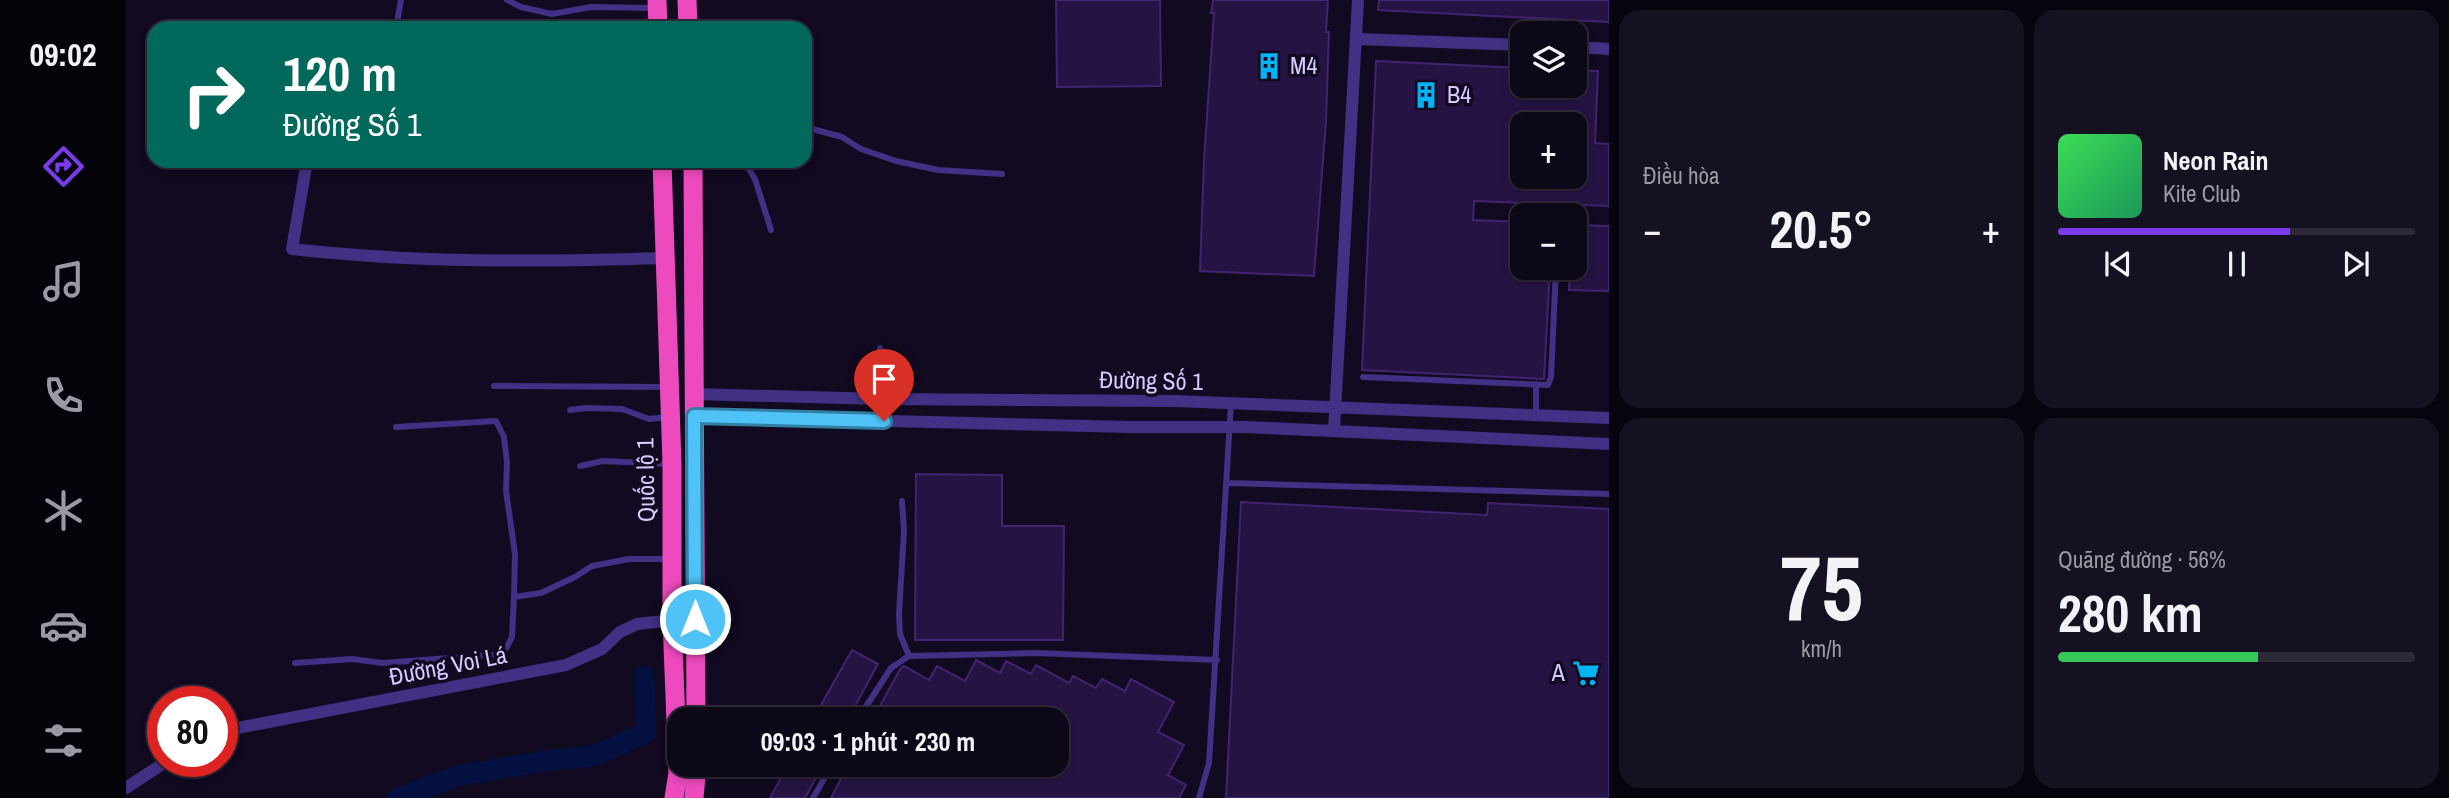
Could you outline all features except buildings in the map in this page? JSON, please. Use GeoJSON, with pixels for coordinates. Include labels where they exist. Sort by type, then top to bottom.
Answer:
{"type":"FeatureCollection","features":[{"type":"Feature","properties":{"kind":"highway"},"geometry":{"type":"LineString","coordinates":[[687,0],[688,21]]}},
{"type":"Feature","properties":{"kind":"highway","name":"Quốc lộ 1"},"geometry":{"type":"LineString","coordinates":[[662,168],[678,773],[674,798]]}},
{"type":"Feature","properties":{"kind":"highway","name":"Quốc lộ 1"},"geometry":{"type":"LineString","coordinates":[[693,168],[692,394],[696,707]]}},
{"type":"Feature","properties":{"kind":"highway"},"geometry":{"type":"LineString","coordinates":[[669,391],[692,394]]}},
{"type":"Feature","properties":{"kind":"highway"},"geometry":{"type":"LineString","coordinates":[[670,417],[694,416]]}},
{"type":"Feature","properties":{"kind":"highway"},"geometry":{"type":"LineString","coordinates":[[694,798],[696,777]]}},
{"type":"Feature","properties":{"kind":"street"},"geometry":{"type":"LineString","coordinates":[[1334,430],[1358,0]]}},
{"type":"Feature","properties":{"kind":"street"},"geometry":{"type":"LineString","coordinates":[[1357,39],[1510,45]]}},
{"type":"Feature","properties":{"kind":"street"},"geometry":{"type":"LineString","coordinates":[[1587,48],[1609,49]]}},
{"type":"Feature","properties":{"kind":"street"},"geometry":{"type":"LineString","coordinates":[[306,168],[292,249],[356,255],[489,259],[665,258]]}},
{"type":"Feature","properties":{"kind":"street","name":"Đường Số 1"},"geometry":{"type":"LineString","coordinates":[[692,394],[1231,404],[1609,418]]}},
{"type":"Feature","properties":{"kind":"street","name":"Đường Số 1"},"geometry":{"type":"LineString","coordinates":[[694,416],[1334,430],[1609,444]]}},
{"type":"Feature","properties":{"kind":"street","name":"Đường Voi Lá"},"geometry":{"type":"LineString","coordinates":[[238,728],[566,665],[602,649],[620,632],[637,624],[672,620]]}},
{"type":"Feature","properties":{"kind":"street"},"geometry":{"type":"LineString","coordinates":[[126,789],[147,775]]}},
{"type":"Feature","properties":{"kind":"lane"},"geometry":{"type":"LineString","coordinates":[[397,21],[401,0]]}},
{"type":"Feature","properties":{"kind":"lane"},"geometry":{"type":"LineString","coordinates":[[507,0],[521,7],[552,14],[591,7],[657,4]]}},
{"type":"Feature","properties":{"kind":"lane"},"geometry":{"type":"LineString","coordinates":[[812,129],[842,137],[861,149],[938,170],[1002,174]]}},
{"type":"Feature","properties":{"kind":"lane"},"geometry":{"type":"LineString","coordinates":[[748,168],[755,179],[771,230]]}},
{"type":"Feature","properties":{"kind":"lane"},"geometry":{"type":"LineString","coordinates":[[1363,377],[1548,386],[1551,377],[1555,280]]}},
{"type":"Feature","properties":{"kind":"lane"},"geometry":{"type":"LineString","coordinates":[[880,348],[881,399]]}},
{"type":"Feature","properties":{"kind":"lane"},"geometry":{"type":"LineString","coordinates":[[1536,384],[1536,415]]}},
{"type":"Feature","properties":{"kind":"lane"},"geometry":{"type":"LineString","coordinates":[[494,386],[669,391]]}},
{"type":"Feature","properties":{"kind":"lane"},"geometry":{"type":"LineString","coordinates":[[1199,798],[1209,763],[1231,404]]}},
{"type":"Feature","properties":{"kind":"lane"},"geometry":{"type":"LineString","coordinates":[[570,410],[622,409],[649,419],[670,417]]}},
{"type":"Feature","properties":{"kind":"lane"},"geometry":{"type":"LineString","coordinates":[[295,663],[352,659],[383,663],[503,654],[512,637],[515,554],[506,491],[504,437],[496,421],[396,427]]}},
{"type":"Feature","properties":{"kind":"lane"},"geometry":{"type":"LineString","coordinates":[[580,466],[603,461],[671,464]]}},
{"type":"Feature","properties":{"kind":"lane"},"geometry":{"type":"LineString","coordinates":[[1227,484],[1609,494]]}},
{"type":"Feature","properties":{"kind":"lane"},"geometry":{"type":"LineString","coordinates":[[902,501],[904,530],[899,614],[900,634],[909,656]]}},
{"type":"Feature","properties":{"kind":"lane"},"geometry":{"type":"LineString","coordinates":[[514,597],[541,593],[592,566],[629,559],[671,559]]}},
{"type":"Feature","properties":{"kind":"lane"},"geometry":{"type":"LineString","coordinates":[[866,707],[891,668],[909,656],[1036,653],[1217,660]]}},
{"type":"Feature","properties":{"kind":"lane"},"geometry":{"type":"LineString","coordinates":[[813,798],[825,777]]}},
{"type":"Feature","properties":{"kind":"waterway"},"geometry":{"type":"LineString","coordinates":[[398,798],[457,776],[544,761],[594,756],[646,732],[644,676]]}},
{"type":"Feature","properties":{"kind":"place","name":"M4"},"geometry":{"type":"Point","coordinates":[1269,66]}},
{"type":"Feature","properties":{"kind":"place","name":"B4"},"geometry":{"type":"Point","coordinates":[1426,95]}},
{"type":"Feature","properties":{"kind":"place","name":"A"},"geometry":{"type":"Point","coordinates":[1586,673]}},
{"type":"Feature","properties":{"kind":"route"},"geometry":{"type":"LineString","coordinates":[[695,619],[694,416],[884,421]]}}]}
